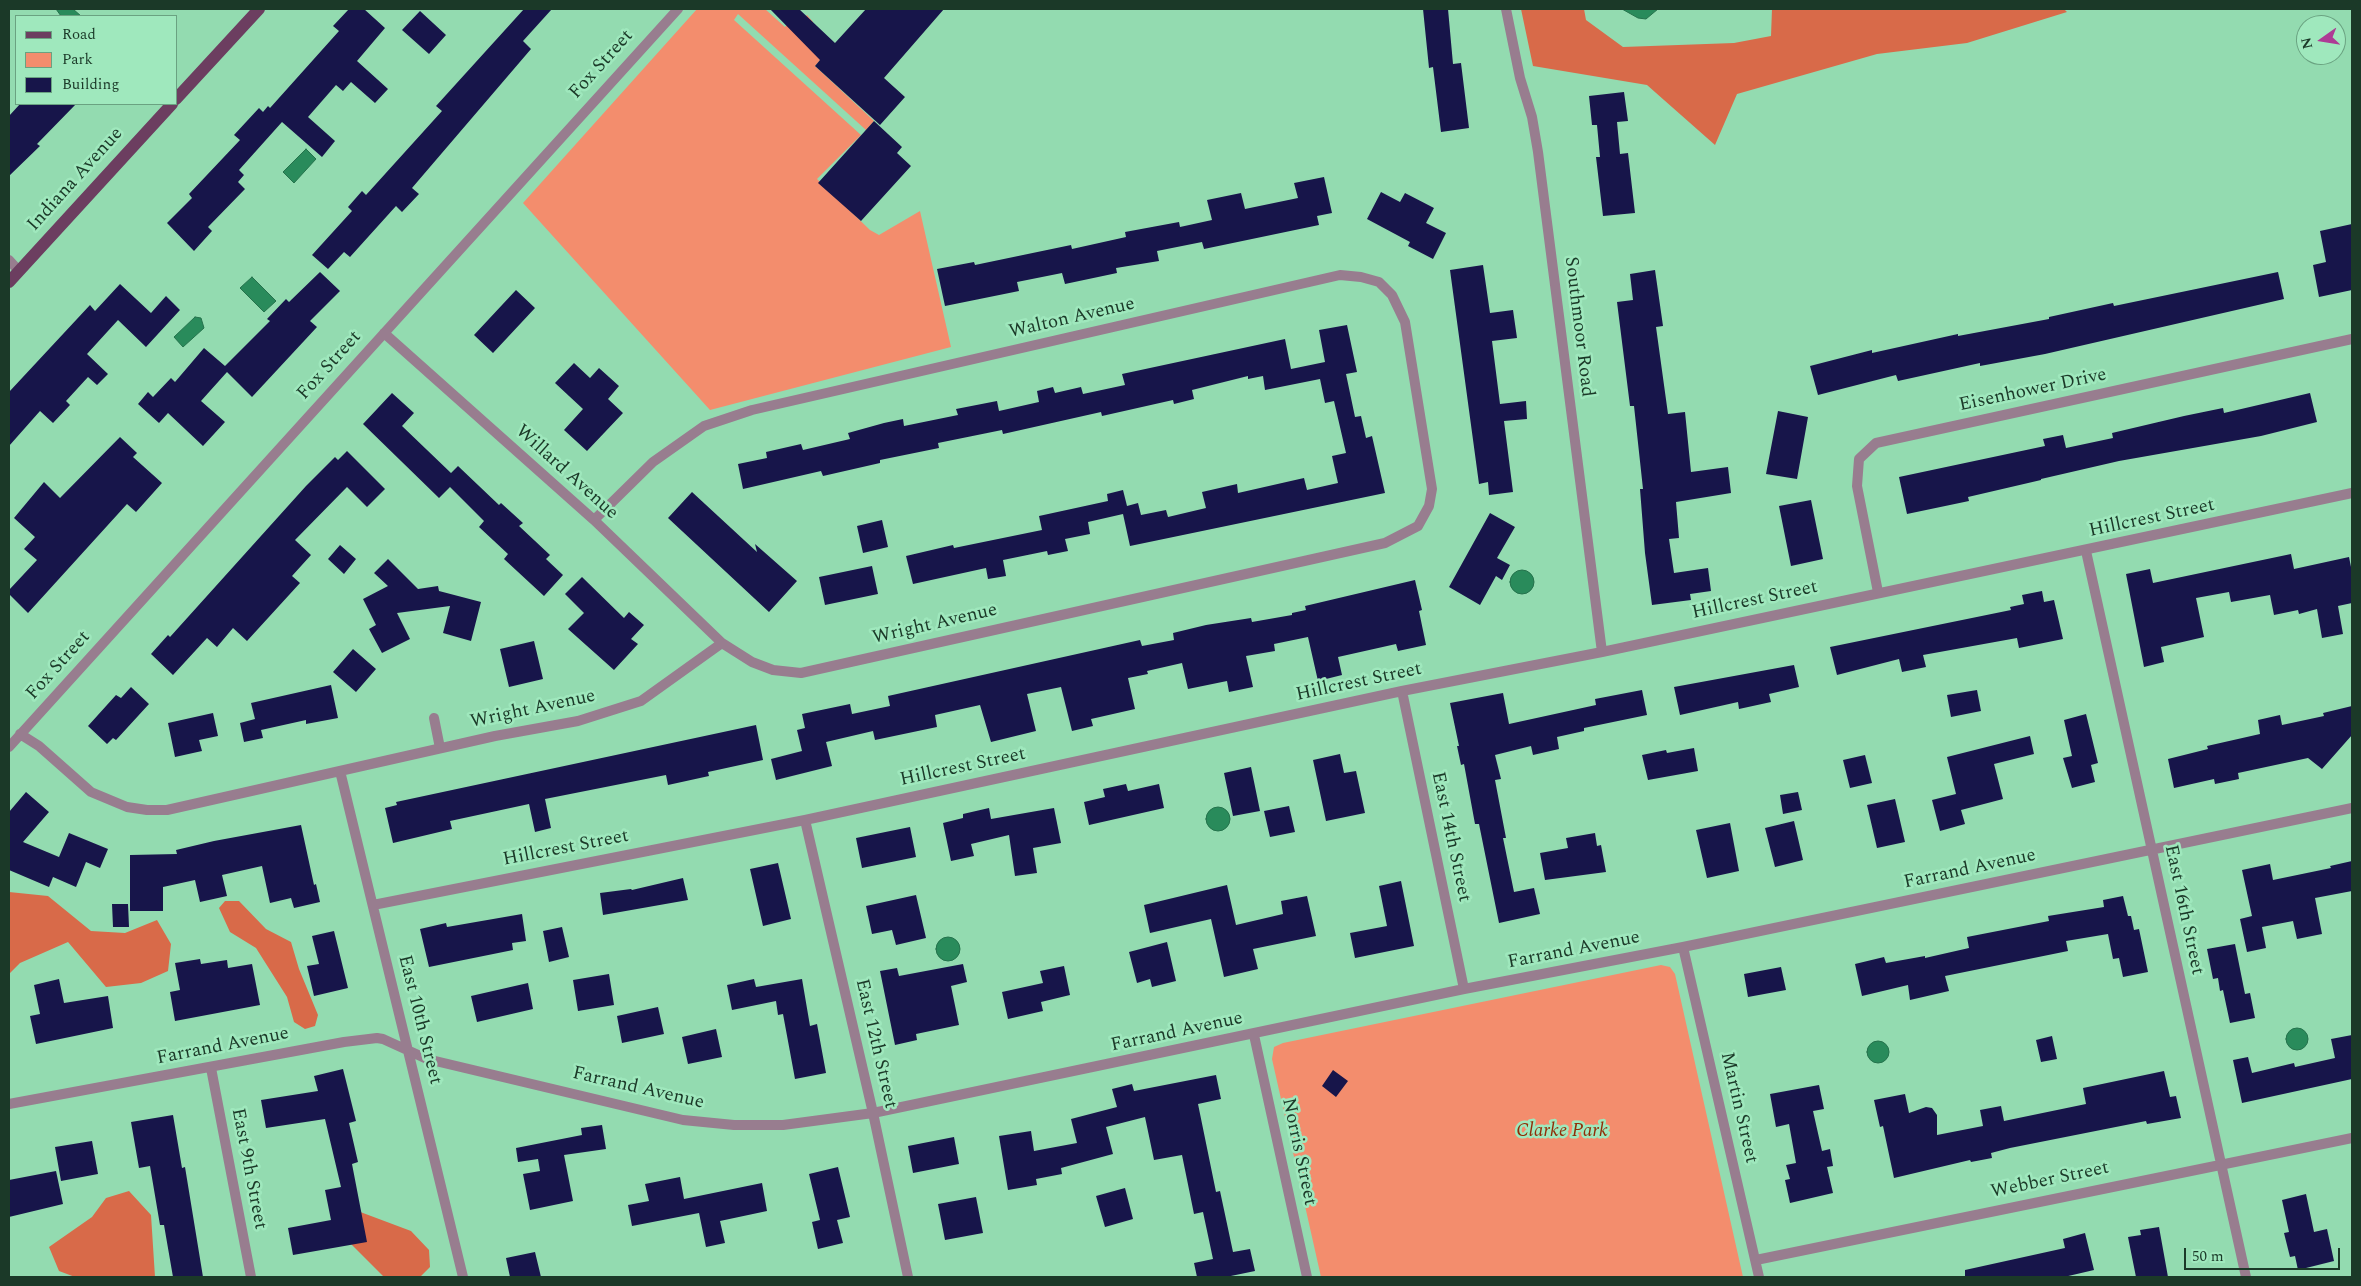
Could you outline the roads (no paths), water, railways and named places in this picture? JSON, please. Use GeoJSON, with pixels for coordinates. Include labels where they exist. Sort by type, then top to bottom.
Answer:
{"type":"FeatureCollection","features":[{"type":"Feature","properties":{"kind":"main road"},"geometry":{"type":"LineString","coordinates":[[178,97],[258,9]]}},
{"type":"Feature","properties":{"kind":"main road","name":"Indiana Avenue"},"geometry":{"type":"LineString","coordinates":[[9,282],[171,105]]}},
{"type":"Feature","properties":{"kind":"street","name":"Fox Street"},"geometry":{"type":"LineString","coordinates":[[9,746],[678,9]]}},
{"type":"Feature","properties":{"kind":"street","name":"Southmoor Road"},"geometry":{"type":"LineString","coordinates":[[1506,9],[1520,78],[1532,117],[1538,152],[1602,652]]}},
{"type":"Feature","properties":{"kind":"street"},"geometry":{"type":"LineString","coordinates":[[9,260],[20,271]]}},
{"type":"Feature","properties":{"kind":"street","name":"Walton Avenue"},"geometry":{"type":"LineString","coordinates":[[594,520],[653,462],[704,426],[752,410],[1340,275],[1361,277],[1379,282],[1392,296],[1405,322],[1432,489]]}},
{"type":"Feature","properties":{"kind":"street","name":"Willard Avenue"},"geometry":{"type":"LineString","coordinates":[[384,333],[594,520],[722,643]]}},
{"type":"Feature","properties":{"kind":"street","name":"Eisenhower Drive"},"geometry":{"type":"LineString","coordinates":[[1878,592],[1856,486],[1859,459],[1876,443],[2352,339]]}},
{"type":"Feature","properties":{"kind":"street","name":"Wright Avenue"},"geometry":{"type":"LineString","coordinates":[[20,734],[39,746],[91,792],[127,807],[167,810],[440,748],[578,721],[642,701],[722,643],[752,662],[773,670],[801,673],[1385,543],[1418,526],[1429,506],[1432,489]]}},
{"type":"Feature","properties":{"kind":"street","name":"Hillcrest Street"},"geometry":{"type":"LineString","coordinates":[[373,905],[805,820],[1402,691],[1602,652],[2352,493]]}},
{"type":"Feature","properties":{"kind":"street","name":"East 16th Street"},"geometry":{"type":"LineString","coordinates":[[2086,550],[2246,1277]]}},
{"type":"Feature","properties":{"kind":"street","name":"East 14th Street"},"geometry":{"type":"LineString","coordinates":[[1402,691],[1464,989]]}},
{"type":"Feature","properties":{"kind":"street"},"geometry":{"type":"LineString","coordinates":[[434,718],[440,748]]}},
{"type":"Feature","properties":{"kind":"street","name":"East 10th Street"},"geometry":{"type":"LineString","coordinates":[[340,771],[463,1277]]}},
{"type":"Feature","properties":{"kind":"street","name":"Farrand Avenue"},"geometry":{"type":"LineString","coordinates":[[9,1104],[344,1042],[377,1038],[427,1059],[683,1120],[734,1125],[783,1124],[873,1113],[1464,989],[1683,948],[2352,808]]}},
{"type":"Feature","properties":{"kind":"street","name":"East 12th Street"},"geometry":{"type":"LineString","coordinates":[[805,820],[873,1113],[908,1277]]}},
{"type":"Feature","properties":{"kind":"street","name":"Martin Street"},"geometry":{"type":"LineString","coordinates":[[1683,948],[1760,1277]]}},
{"type":"Feature","properties":{"kind":"street","name":"Norris Street"},"geometry":{"type":"LineString","coordinates":[[1254,1034],[1307,1277]]}},
{"type":"Feature","properties":{"kind":"street","name":"East 9th Street"},"geometry":{"type":"LineString","coordinates":[[211,1068],[251,1277]]}},
{"type":"Feature","properties":{"kind":"street","name":"Webber Street"},"geometry":{"type":"LineString","coordinates":[[1756,1260],[2352,1138]]}},
{"type":"Feature","properties":{"kind":"park label","name":"Clarke Park"},"geometry":{"type":"Point","coordinates":[1562,1132]}}]}
